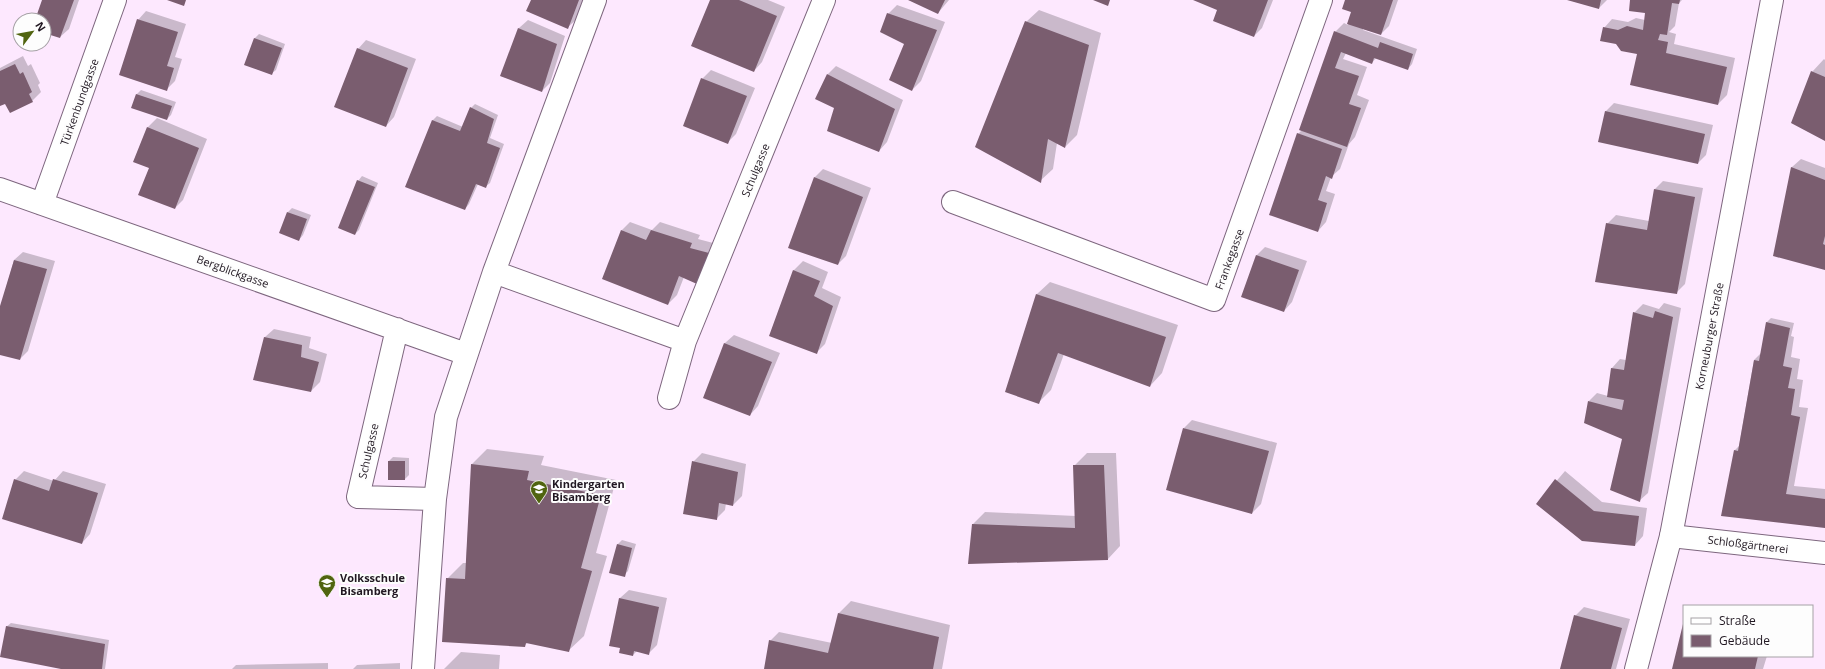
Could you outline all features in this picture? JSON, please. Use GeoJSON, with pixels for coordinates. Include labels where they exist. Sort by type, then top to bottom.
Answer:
{"type":"FeatureCollection","features":[{"type":"Feature","properties":{"kind":"street","name":"Türkenbundgasse"},"geometry":{"type":"LineString","coordinates":[[42,204],[115,0]]}},
{"type":"Feature","properties":{"kind":"street"},"geometry":{"type":"LineString","coordinates":[[422,669],[435,499],[446,417],[494,272],[595,0]]}},
{"type":"Feature","properties":{"kind":"street","name":"Schulgasse"},"geometry":{"type":"LineString","coordinates":[[669,398],[685,341],[824,0]]}},
{"type":"Feature","properties":{"kind":"street","name":"Frankegasse"},"geometry":{"type":"LineString","coordinates":[[953,202],[1214,300],[1321,0]]}},
{"type":"Feature","properties":{"kind":"street","name":"Korneuburger Straße"},"geometry":{"type":"LineString","coordinates":[[1636,669],[1671,536],[1772,0]]}},
{"type":"Feature","properties":{"kind":"street","name":"Bergblickgasse"},"geometry":{"type":"LineString","coordinates":[[0,189],[466,354]]}},
{"type":"Feature","properties":{"kind":"street"},"geometry":{"type":"LineString","coordinates":[[494,272],[685,341]]}},
{"type":"Feature","properties":{"kind":"street","name":"Schulgasse"},"geometry":{"type":"LineString","coordinates":[[397,330],[358,497],[435,499]]}},
{"type":"Feature","properties":{"kind":"street","name":"Schloßgärtnerei"},"geometry":{"type":"LineString","coordinates":[[1671,536],[1825,553]]}},
{"type":"Feature","properties":{"kind":"building"},"geometry":{"type":"Polygon","coordinates":[[[42,0],[74,0],[60,38],[52,36],[52,12],[38,12],[42,0]]]}},
{"type":"Feature","properties":{"kind":"building"},"geometry":{"type":"Polygon","coordinates":[[[167,0],[186,0],[184,6],[167,0]]]}},
{"type":"Feature","properties":{"kind":"building"},"geometry":{"type":"Polygon","coordinates":[[[531,0],[579,0],[568,29],[526,11],[531,0]]]}},
{"type":"Feature","properties":{"kind":"building"},"geometry":{"type":"Polygon","coordinates":[[[710,0],[739,0],[777,16],[754,72],[691,46],[710,0]]]}},
{"type":"Feature","properties":{"kind":"building"},"geometry":{"type":"Polygon","coordinates":[[[908,0],[945,0],[938,14],[908,0]]]}},
{"type":"Feature","properties":{"kind":"building"},"geometry":{"type":"Polygon","coordinates":[[[1093,0],[1110,0],[1108,6],[1093,0]]]}},
{"type":"Feature","properties":{"kind":"building"},"geometry":{"type":"Polygon","coordinates":[[[1193,0],[1268,0],[1254,37],[1213,21],[1217,10],[1193,0]]]}},
{"type":"Feature","properties":{"kind":"building"},"geometry":{"type":"Polygon","coordinates":[[[1345,0],[1393,0],[1381,35],[1347,24],[1351,12],[1342,9],[1345,0]]]}},
{"type":"Feature","properties":{"kind":"building"},"geometry":{"type":"Polygon","coordinates":[[[1567,0],[1601,0],[1599,9],[1567,0]]]}},
{"type":"Feature","properties":{"kind":"building"},"geometry":{"type":"Polygon","coordinates":[[[1630,0],[1680,0],[1679,4],[1672,3],[1667,35],[1660,34],[1658,40],[1668,42],[1666,53],[1727,67],[1718,105],[1630,85],[1637,54],[1621,51],[1616,44],[1600,41],[1603,27],[1618,30],[1627,26],[1643,30],[1645,13],[1629,11],[1630,0]]]}},
{"type":"Feature","properties":{"kind":"building"},"geometry":{"type":"Polygon","coordinates":[[[887,13],[937,30],[912,91],[889,80],[904,44],[880,32],[887,13]]]}},
{"type":"Feature","properties":{"kind":"building"},"geometry":{"type":"Polygon","coordinates":[[[137,19],[178,32],[167,66],[174,68],[167,91],[119,75],[137,19]]]}},
{"type":"Feature","properties":{"kind":"building"},"geometry":{"type":"Polygon","coordinates":[[[1025,21],[1089,45],[1065,148],[1048,139],[1041,183],[975,147],[1025,21]]]}},
{"type":"Feature","properties":{"kind":"building"},"geometry":{"type":"Polygon","coordinates":[[[518,28],[557,44],[542,92],[500,76],[518,28]]]}},
{"type":"Feature","properties":{"kind":"building"},"geometry":{"type":"Polygon","coordinates":[[[1334,31],[1378,48],[1380,42],[1413,54],[1408,70],[1374,58],[1372,64],[1341,52],[1335,68],[1359,76],[1349,104],[1361,108],[1347,147],[1299,130],[1334,31]]]}},
{"type":"Feature","properties":{"kind":"building"},"geometry":{"type":"Polygon","coordinates":[[[254,38],[282,48],[272,75],[244,65],[254,38]]]}},
{"type":"Feature","properties":{"kind":"building"},"geometry":{"type":"Polygon","coordinates":[[[357,48],[408,68],[386,127],[334,107],[357,48]]]}},
{"type":"Feature","properties":{"kind":"building"},"geometry":{"type":"Polygon","coordinates":[[[15,64],[20,74],[23,72],[32,92],[29,94],[33,102],[10,113],[5,104],[0,106],[0,71],[15,64]]]}},
{"type":"Feature","properties":{"kind":"building"},"geometry":{"type":"Polygon","coordinates":[[[1811,71],[1825,77],[1825,141],[1791,123],[1811,71]]]}},
{"type":"Feature","properties":{"kind":"building"},"geometry":{"type":"Polygon","coordinates":[[[827,74],[895,109],[879,152],[827,131],[834,108],[815,99],[827,74]]]}},
{"type":"Feature","properties":{"kind":"building"},"geometry":{"type":"Polygon","coordinates":[[[701,78],[747,96],[728,144],[683,126],[701,78]]]}},
{"type":"Feature","properties":{"kind":"building"},"geometry":{"type":"Polygon","coordinates":[[[136,94],[172,106],[167,120],[131,108],[136,94]]]}},
{"type":"Feature","properties":{"kind":"building"},"geometry":{"type":"Polygon","coordinates":[[[470,107],[494,119],[487,143],[500,148],[486,188],[476,184],[465,210],[405,187],[432,120],[460,131],[470,107]]]}},
{"type":"Feature","properties":{"kind":"building"},"geometry":{"type":"Polygon","coordinates":[[[1605,111],[1705,134],[1698,164],[1598,142],[1605,111]]]}},
{"type":"Feature","properties":{"kind":"building"},"geometry":{"type":"Polygon","coordinates":[[[147,127],[199,148],[175,209],[138,195],[149,168],[133,162],[147,127]]]}},
{"type":"Feature","properties":{"kind":"building"},"geometry":{"type":"Polygon","coordinates":[[[1297,133],[1342,149],[1332,179],[1326,176],[1318,200],[1327,203],[1318,232],[1269,215],[1297,133]]]}},
{"type":"Feature","properties":{"kind":"building"},"geometry":{"type":"Polygon","coordinates":[[[1791,167],[1825,180],[1825,236],[1823,244],[1825,245],[1825,270],[1773,256],[1791,167]]]}},
{"type":"Feature","properties":{"kind":"building"},"geometry":{"type":"Polygon","coordinates":[[[814,177],[863,197],[838,265],[788,248],[814,177]]]}},
{"type":"Feature","properties":{"kind":"building"},"geometry":{"type":"Polygon","coordinates":[[[357,180],[375,187],[355,235],[338,228],[357,180]]]}},
{"type":"Feature","properties":{"kind":"building"},"geometry":{"type":"Polygon","coordinates":[[[1654,189],[1695,197],[1677,294],[1595,282],[1606,223],[1647,230],[1654,189]]]}},
{"type":"Feature","properties":{"kind":"building"},"geometry":{"type":"Polygon","coordinates":[[[287,212],[307,219],[299,241],[279,233],[287,212]]]}},
{"type":"Feature","properties":{"kind":"building"},"geometry":{"type":"Polygon","coordinates":[[[621,230],[646,240],[651,230],[692,243],[690,248],[709,253],[697,284],[679,276],[668,305],[602,279],[621,230]]]}},
{"type":"Feature","properties":{"kind":"building"},"geometry":{"type":"Polygon","coordinates":[[[1256,255],[1299,270],[1284,312],[1241,297],[1256,255]]]}},
{"type":"Feature","properties":{"kind":"building"},"geometry":{"type":"Polygon","coordinates":[[[14,260],[47,269],[20,360],[0,355],[0,306],[14,260]]]}},
{"type":"Feature","properties":{"kind":"building"},"geometry":{"type":"Polygon","coordinates":[[[793,270],[820,281],[814,296],[833,306],[817,354],[769,336],[793,270]]]}},
{"type":"Feature","properties":{"kind":"building"},"geometry":{"type":"Polygon","coordinates":[[[1036,294],[1166,337],[1150,387],[1058,353],[1039,404],[1005,392],[1036,294]]]}},
{"type":"Feature","properties":{"kind":"building"},"geometry":{"type":"Polygon","coordinates":[[[1655,311],[1673,317],[1640,502],[1610,490],[1622,439],[1584,423],[1588,401],[1622,410],[1624,400],[1607,397],[1611,368],[1624,370],[1633,312],[1653,318],[1655,311]]]}},
{"type":"Feature","properties":{"kind":"building"},"geometry":{"type":"Polygon","coordinates":[[[1766,322],[1790,328],[1783,366],[1792,368],[1788,388],[1795,389],[1791,415],[1800,417],[1786,494],[1825,499],[1825,528],[1721,516],[1734,450],[1738,451],[1754,360],[1759,361],[1766,322]]]}},
{"type":"Feature","properties":{"kind":"building"},"geometry":{"type":"Polygon","coordinates":[[[264,337],[302,345],[301,357],[319,362],[311,392],[253,380],[264,337]]]}},
{"type":"Feature","properties":{"kind":"building"},"geometry":{"type":"Polygon","coordinates":[[[724,343],[772,362],[750,416],[703,398],[724,343]]]}},
{"type":"Feature","properties":{"kind":"building"},"geometry":{"type":"Polygon","coordinates":[[[1183,428],[1269,451],[1252,514],[1166,490],[1183,428]]]}},
{"type":"Feature","properties":{"kind":"building"},"geometry":{"type":"Polygon","coordinates":[[[388,461],[405,461],[405,480],[388,480],[388,461]]]}},
{"type":"Feature","properties":{"kind":"building"},"geometry":{"type":"Polygon","coordinates":[[[692,461],[738,472],[733,506],[719,503],[717,520],[683,514],[692,461]]]}},
{"type":"Feature","properties":{"kind":"building"},"geometry":{"type":"Polygon","coordinates":[[[471,464],[529,471],[527,480],[601,495],[581,568],[592,571],[569,652],[526,643],[525,647],[442,642],[446,578],[465,579],[471,464]]]}},
{"type":"Feature","properties":{"kind":"building"},"geometry":{"type":"Polygon","coordinates":[[[1073,465],[1104,465],[1108,560],[968,564],[972,524],[1075,528],[1073,465]]]}},
{"type":"Feature","properties":{"kind":"building"},"geometry":{"type":"Polygon","coordinates":[[[14,479],[49,491],[53,479],[98,493],[82,544],[2,519],[14,479]]]}},
{"type":"Feature","properties":{"kind":"building"},"geometry":{"type":"Polygon","coordinates":[[[1555,479],[1594,511],[1639,516],[1635,546],[1582,541],[1536,504],[1555,479]]]}},
{"type":"Feature","properties":{"kind":"building"},"geometry":{"type":"Polygon","coordinates":[[[617,544],[632,548],[625,577],[609,573],[617,544]]]}},
{"type":"Feature","properties":{"kind":"building"},"geometry":{"type":"Polygon","coordinates":[[[619,598],[659,607],[649,655],[634,651],[633,656],[619,653],[620,648],[609,646],[619,598]]]}},
{"type":"Feature","properties":{"kind":"building"},"geometry":{"type":"Polygon","coordinates":[[[838,613],[939,637],[933,669],[764,669],[769,640],[828,653],[838,613]]]}},
{"type":"Feature","properties":{"kind":"building"},"geometry":{"type":"Polygon","coordinates":[[[1574,615],[1622,628],[1611,669],[1560,669],[1574,615]]]}},
{"type":"Feature","properties":{"kind":"building"},"geometry":{"type":"Polygon","coordinates":[[[1683,624],[1683,657],[1758,657],[1755,669],[1672,669],[1683,624]]]}},
{"type":"Feature","properties":{"kind":"building"},"geometry":{"type":"Polygon","coordinates":[[[6,626],[105,644],[102,669],[61,669],[0,657],[6,626]]]}},
{"type":"Feature","properties":{"kind":"place","name":"Kindergarten Bisamberg"},"geometry":{"type":"Point","coordinates":[539,504]}},
{"type":"Feature","properties":{"kind":"place","name":"Volksschule Bisamberg"},"geometry":{"type":"Point","coordinates":[327,598]}}]}
